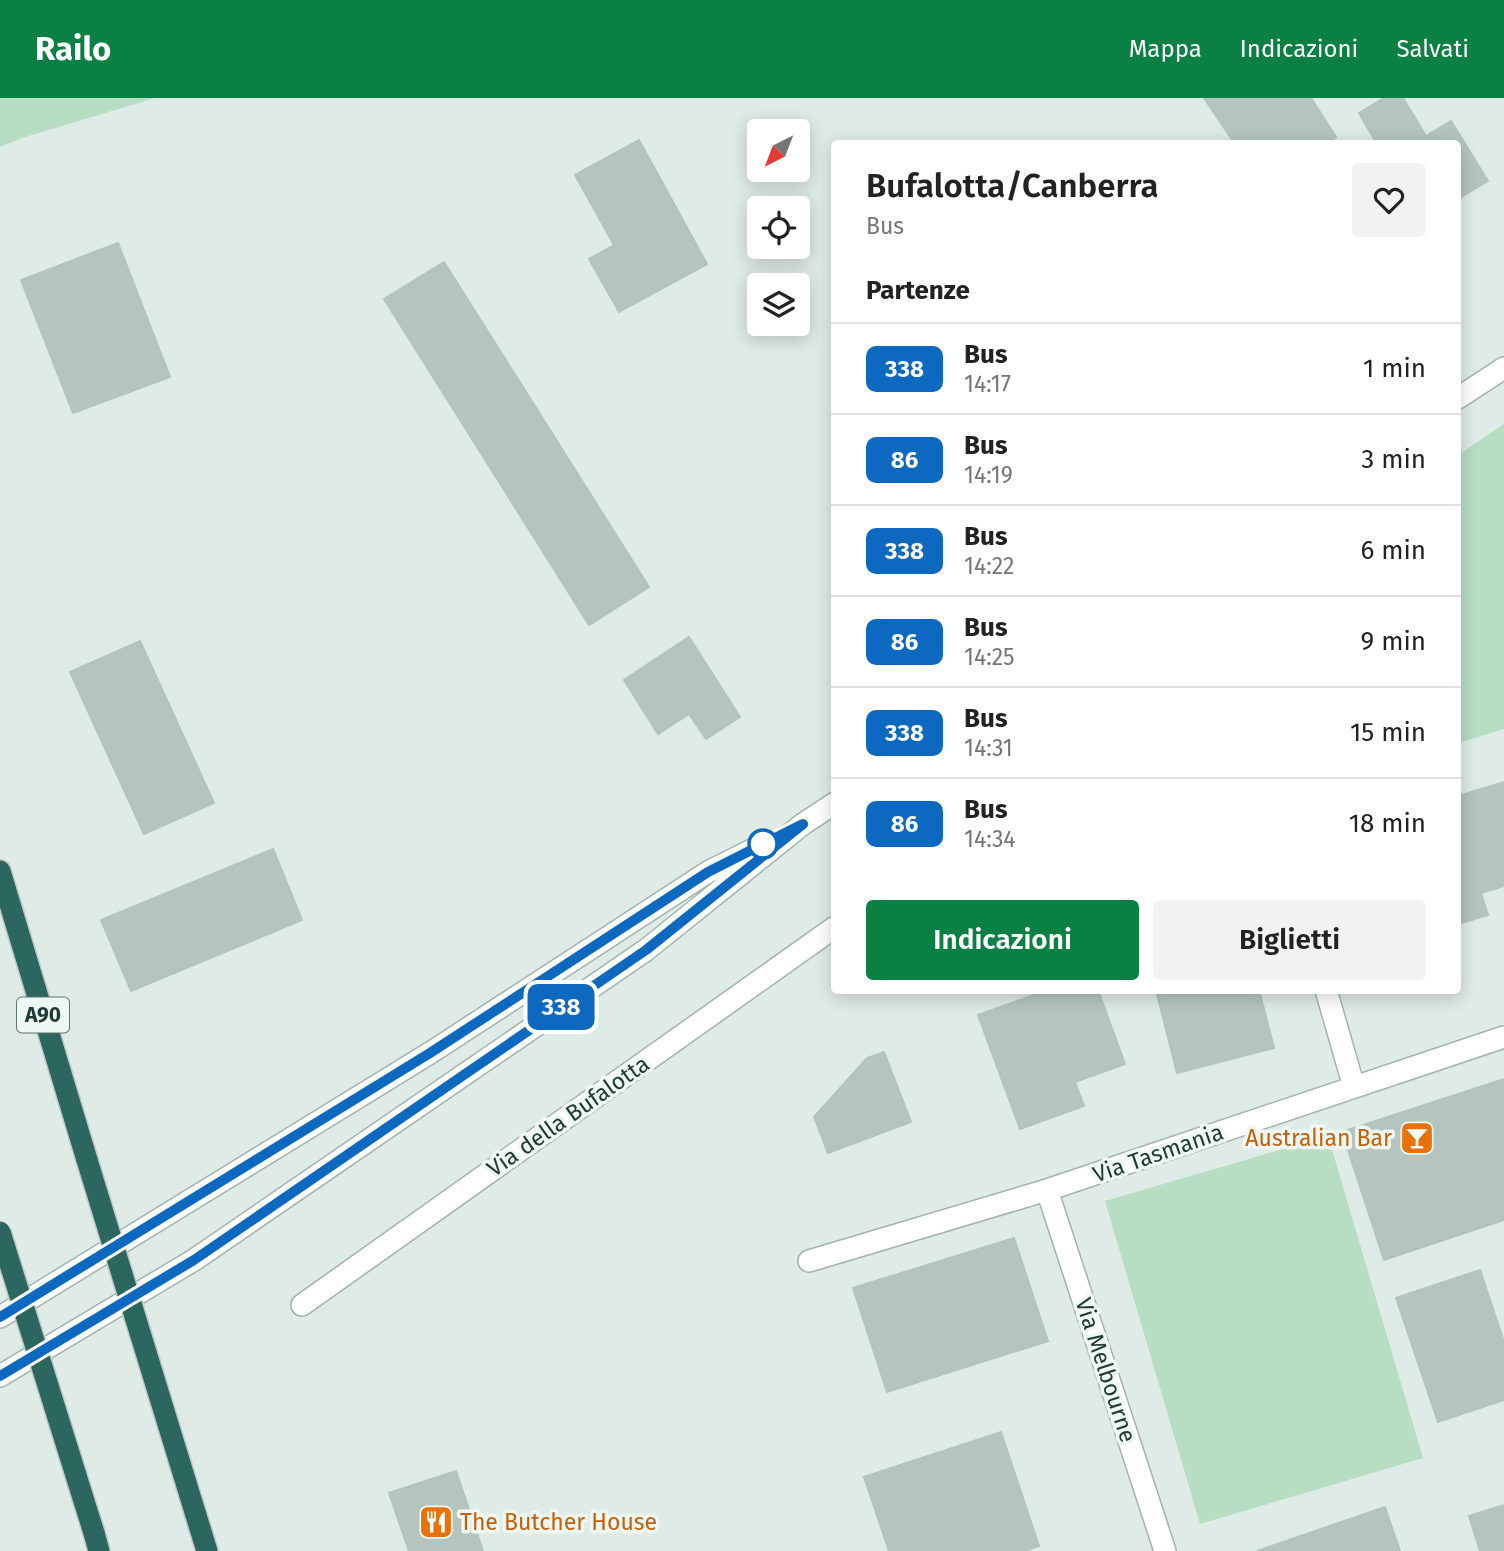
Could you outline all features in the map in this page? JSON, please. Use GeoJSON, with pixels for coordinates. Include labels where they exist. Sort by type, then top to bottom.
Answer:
{"type":"FeatureCollection","features":[{"type":"Feature","properties":{"kind":"highway","name":"A90"},"geometry":{"type":"LineString","coordinates":[[0,871],[207,1551]]}},
{"type":"Feature","properties":{"kind":"highway"},"geometry":{"type":"LineString","coordinates":[[0,1232],[96,1542]]}},
{"type":"Feature","properties":{"kind":"street"},"geometry":{"type":"LineString","coordinates":[[1461,396],[1504,368]]}},
{"type":"Feature","properties":{"kind":"street"},"geometry":{"type":"LineString","coordinates":[[0,1376],[194,1260],[646,950],[803,824],[831,806]]}},
{"type":"Feature","properties":{"kind":"street"},"geometry":{"type":"LineString","coordinates":[[0,1317],[430,1053],[708,872],[803,824]]}},
{"type":"Feature","properties":{"kind":"street","name":"Via della Bufalotta"},"geometry":{"type":"LineString","coordinates":[[302,1305],[831,930]]}},
{"type":"Feature","properties":{"kind":"street"},"geometry":{"type":"LineString","coordinates":[[1327,994],[1354,1087]]}},
{"type":"Feature","properties":{"kind":"street","name":"Via Tasmania"},"geometry":{"type":"LineString","coordinates":[[809,1261],[1047,1190],[1504,1037]]}},
{"type":"Feature","properties":{"kind":"street","name":"Via Melbourne"},"geometry":{"type":"LineString","coordinates":[[1047,1190],[1166,1551]]}},
{"type":"Feature","properties":{"kind":"green space"},"geometry":{"type":"Polygon","coordinates":[[[0,98],[155,98],[0,147],[0,98]]]}},
{"type":"Feature","properties":{"kind":"green space"},"geometry":{"type":"Polygon","coordinates":[[[1504,424],[1504,729],[1461,742],[1461,453],[1504,424]]]}},
{"type":"Feature","properties":{"kind":"green space"},"geometry":{"type":"Polygon","coordinates":[[[1328,1136],[1423,1458],[1200,1524],[1105,1201],[1328,1136]]]}},
{"type":"Feature","properties":{"kind":"building"},"geometry":{"type":"Polygon","coordinates":[[[1204,98],[1311,98],[1336,137],[1332,140],[1232,140],[1204,98]]]}},
{"type":"Feature","properties":{"kind":"building"},"geometry":{"type":"Polygon","coordinates":[[[1384,98],[1403,98],[1426,136],[1451,121],[1488,181],[1461,197],[1461,140],[1375,140],[1359,113],[1384,98]]]}},
{"type":"Feature","properties":{"kind":"building"},"geometry":{"type":"Polygon","coordinates":[[[639,140],[707,264],[619,312],[589,259],[614,245],[575,175],[639,140]]]}},
{"type":"Feature","properties":{"kind":"building"},"geometry":{"type":"Polygon","coordinates":[[[118,243],[170,377],[73,413],[21,280],[118,243]]]}},
{"type":"Feature","properties":{"kind":"building"},"geometry":{"type":"Polygon","coordinates":[[[444,262],[649,587],[589,625],[384,299],[444,262]]]}},
{"type":"Feature","properties":{"kind":"building"},"geometry":{"type":"Polygon","coordinates":[[[689,637],[740,717],[706,739],[689,714],[658,734],[624,680],[689,637]]]}},
{"type":"Feature","properties":{"kind":"building"},"geometry":{"type":"Polygon","coordinates":[[[140,641],[214,803],[144,834],[70,672],[140,641]]]}},
{"type":"Feature","properties":{"kind":"building"},"geometry":{"type":"Polygon","coordinates":[[[1504,782],[1504,886],[1481,893],[1488,915],[1461,923],[1461,795],[1504,782]]]}},
{"type":"Feature","properties":{"kind":"building"},"geometry":{"type":"Polygon","coordinates":[[[273,849],[302,920],[131,991],[101,920],[273,849]]]}},
{"type":"Feature","properties":{"kind":"building"},"geometry":{"type":"Polygon","coordinates":[[[1036,994],[1099,994],[1125,1064],[1075,1082],[1084,1106],[1020,1129],[978,1015],[1036,994]]]}},
{"type":"Feature","properties":{"kind":"building"},"geometry":{"type":"Polygon","coordinates":[[[1157,994],[1260,994],[1274,1048],[1177,1073],[1157,994]]]}},
{"type":"Feature","properties":{"kind":"building"},"geometry":{"type":"Polygon","coordinates":[[[884,1052],[911,1122],[828,1153],[814,1117],[867,1058],[884,1052]]]}},
{"type":"Feature","properties":{"kind":"building"},"geometry":{"type":"Polygon","coordinates":[[[1504,1079],[1504,1220],[1384,1260],[1342,1132],[1504,1079]]]}},
{"type":"Feature","properties":{"kind":"building"},"geometry":{"type":"Polygon","coordinates":[[[1014,1238],[1048,1341],[887,1392],[853,1288],[1014,1238]]]}},
{"type":"Feature","properties":{"kind":"building"},"geometry":{"type":"Polygon","coordinates":[[[1480,1270],[1504,1342],[1504,1400],[1438,1422],[1396,1298],[1480,1270]]]}},
{"type":"Feature","properties":{"kind":"building"},"geometry":{"type":"Polygon","coordinates":[[[1001,1432],[1039,1546],[1025,1551],[889,1551],[864,1477],[1001,1432]]]}},
{"type":"Feature","properties":{"kind":"building","name":"The Butcher House"},"geometry":{"type":"Polygon","coordinates":[[[456,1471],[483,1551],[409,1551],[389,1493],[456,1471]]]}},
{"type":"Feature","properties":{"kind":"building"},"geometry":{"type":"Polygon","coordinates":[[[1504,1505],[1504,1551],[1480,1551],[1469,1516],[1504,1505]]]}},
{"type":"Feature","properties":{"kind":"building"},"geometry":{"type":"Polygon","coordinates":[[[1385,1507],[1400,1551],[1257,1551],[1385,1507]]]}},
{"type":"Feature","properties":{"kind":"bus line","name":"338"},"geometry":{"type":"LineString","coordinates":[[0,1317],[430,1053],[708,872],[803,824],[646,950],[194,1260],[0,1376]]}},
{"type":"Feature","properties":{"kind":"place","name":"Australian Bar"},"geometry":{"type":"Point","coordinates":[1417,1138]}},
{"type":"Feature","properties":{"kind":"place","name":"The Butcher House"},"geometry":{"type":"Point","coordinates":[436,1522]}}]}
